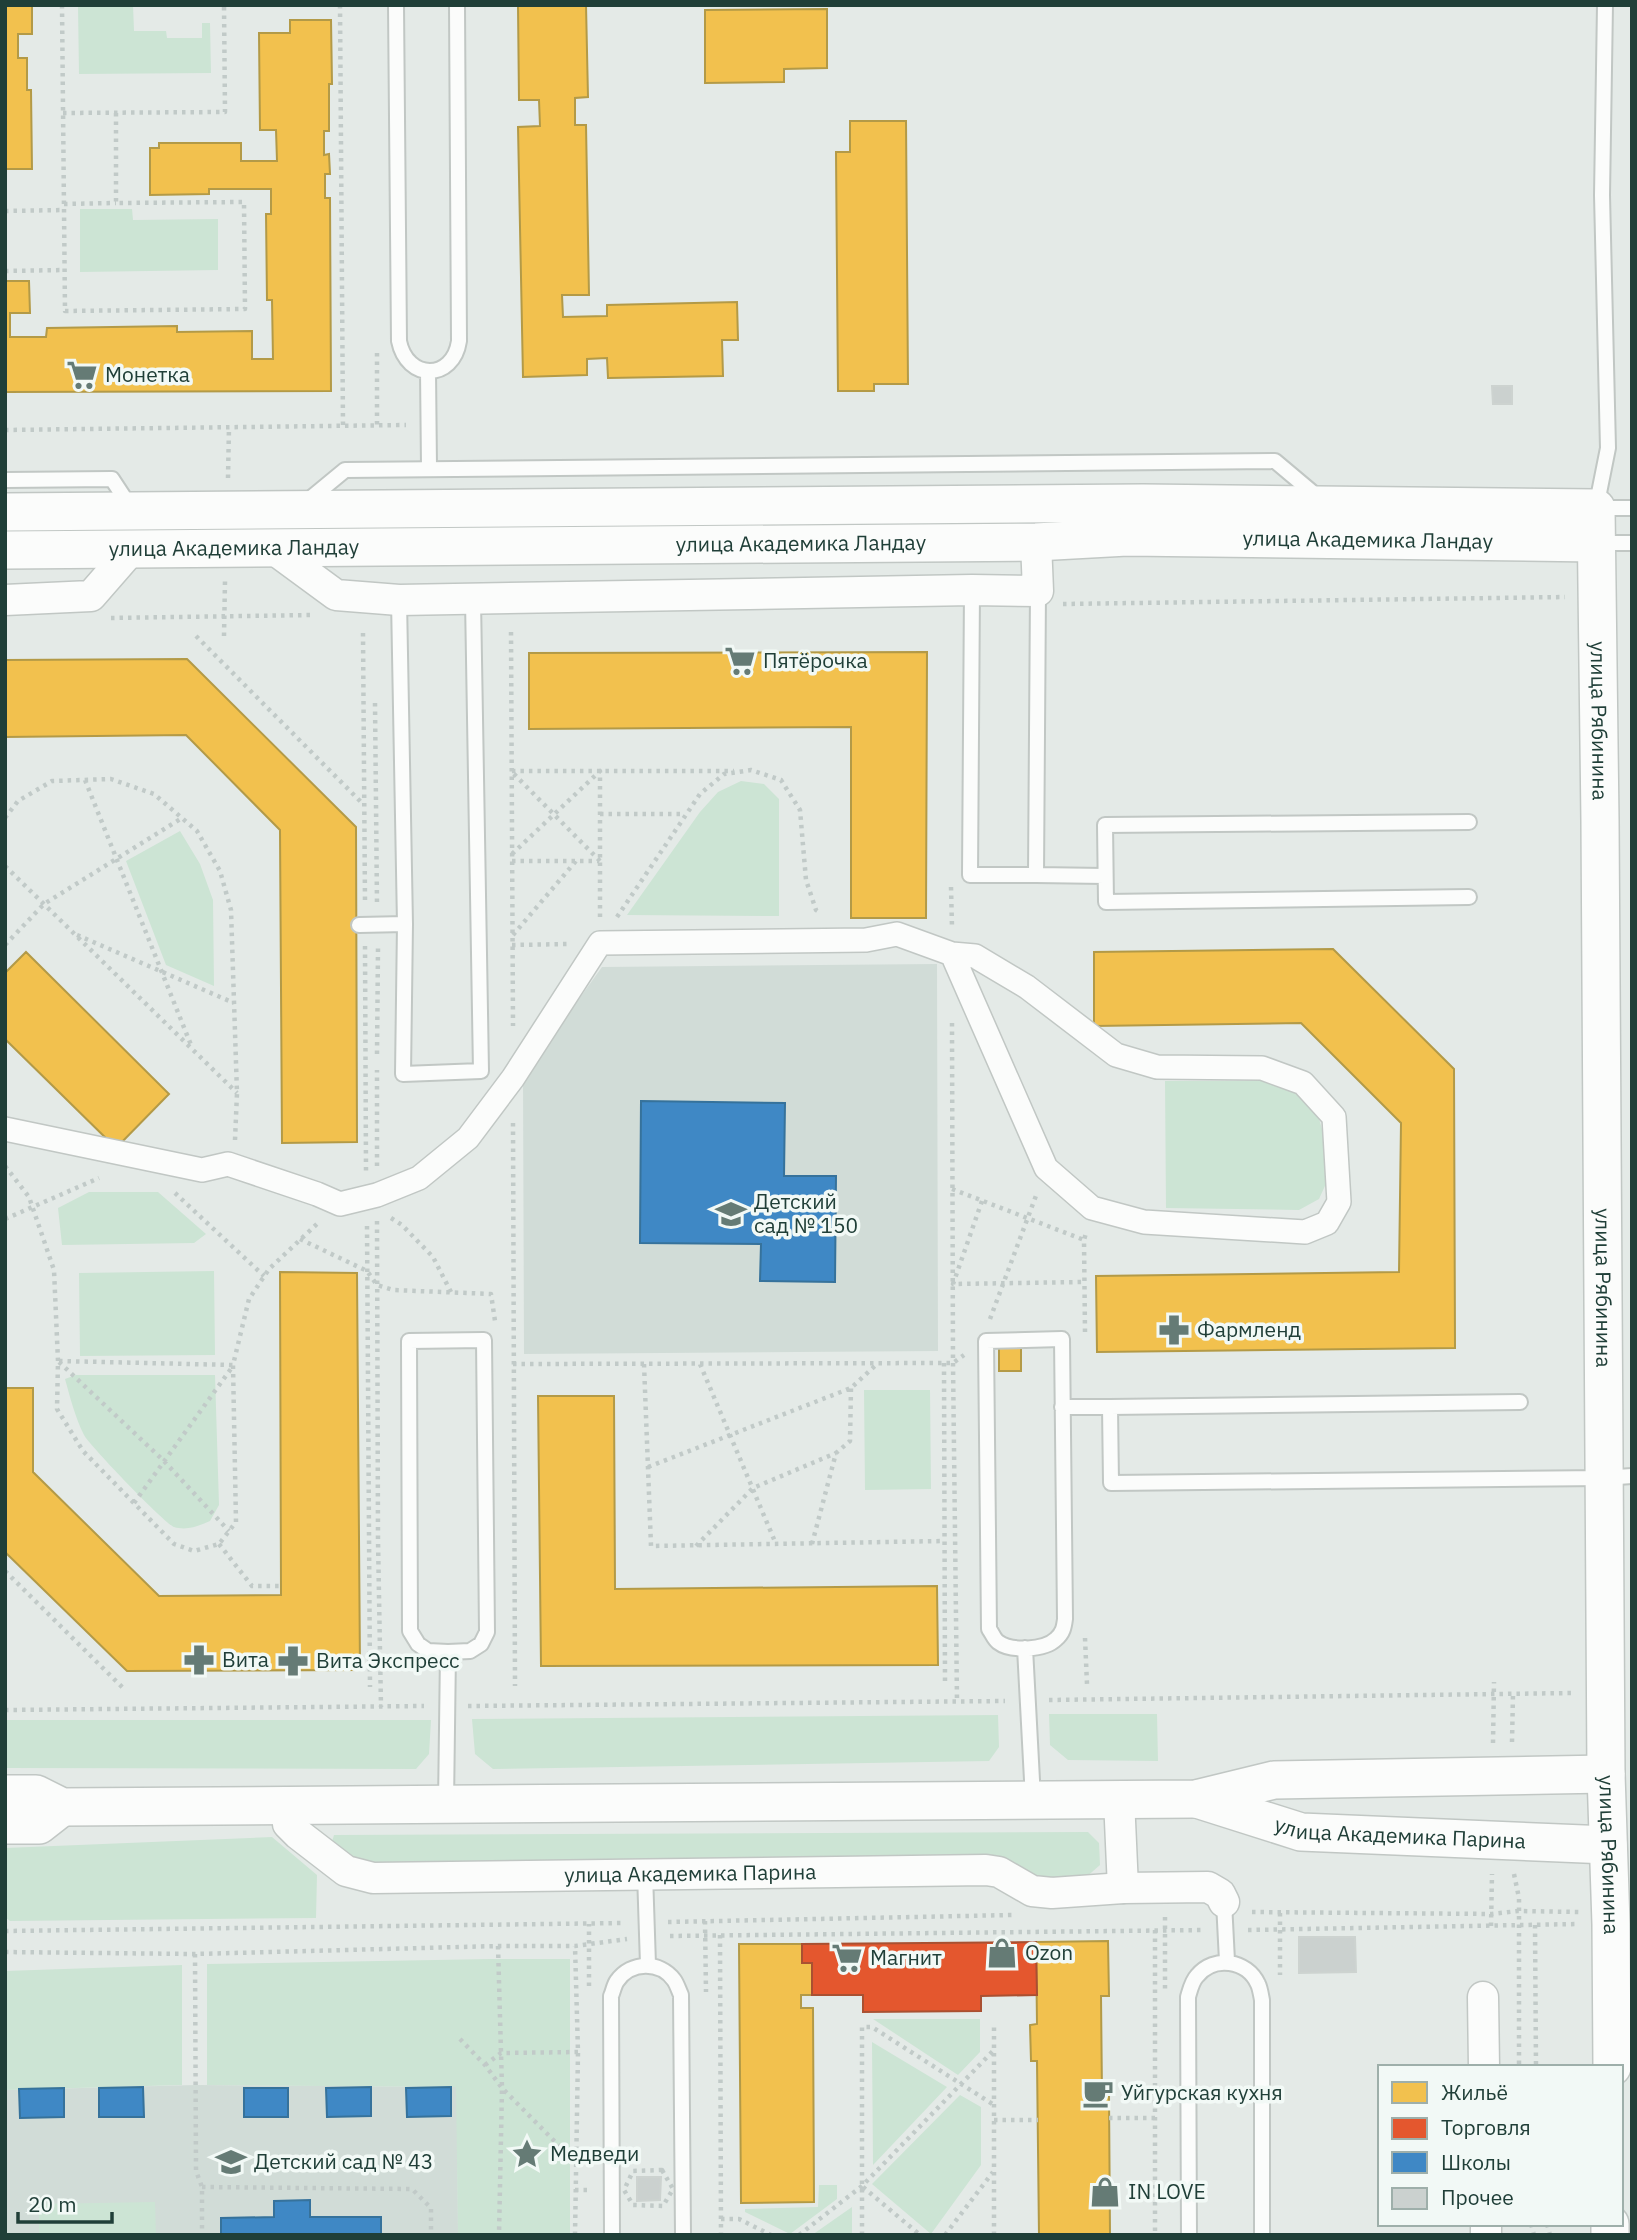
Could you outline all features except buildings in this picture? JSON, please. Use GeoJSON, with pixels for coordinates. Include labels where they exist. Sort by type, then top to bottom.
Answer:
{"type":"FeatureCollection","features":[{"type":"Feature","properties":{"kind":"street","name":"улица Академика Ландау"},"geometry":{"type":"LineString","coordinates":[[5,512],[1129,503],[1328,506],[1608,531]]}},
{"type":"Feature","properties":{"kind":"street","name":"улица Академика Ландау"},"geometry":{"type":"LineString","coordinates":[[5,550],[1036,542],[1127,537],[1608,531]]}},
{"type":"Feature","properties":{"kind":"street","name":"улица Рябинина"},"geometry":{"type":"LineString","coordinates":[[1608,531],[1600,821],[1618,1477],[1606,1774],[1612,2065]]}},
{"type":"Feature","properties":{"kind":"street"},"geometry":{"type":"LineString","coordinates":[[272,548],[337,595],[399,600],[473,600],[972,590],[1038,592],[1036,542]]}},
{"type":"Feature","properties":{"kind":"street"},"geometry":{"type":"LineString","coordinates":[[5,600],[91,596],[132,549]]}},
{"type":"Feature","properties":{"kind":"street"},"geometry":{"type":"LineString","coordinates":[[5,1129],[202,1170],[228,1164],[340,1204],[374,1200],[419,1178],[468,1138],[513,1078],[600,943],[866,940],[897,934],[952,954],[975,956],[1027,987],[1116,1055],[1157,1067],[1262,1068],[1303,1083],[1334,1117],[1339,1202],[1326,1223],[1305,1232],[1144,1222],[1093,1208],[1046,1168],[952,954]]}},
{"type":"Feature","properties":{"kind":"street","name":"улица Академика Парина"},"geometry":{"type":"LineString","coordinates":[[5,1794],[36,1794],[62,1807],[1119,1800],[1196,1799],[1274,1780],[1606,1774]]}},
{"type":"Feature","properties":{"kind":"street","name":"улица Академика Парина"},"geometry":{"type":"LineString","coordinates":[[1196,1799],[1301,1832],[1608,1845]]}},
{"type":"Feature","properties":{"kind":"street"},"geometry":{"type":"LineString","coordinates":[[1119,1800],[1123,1888]]}},
{"type":"Feature","properties":{"kind":"street","name":"улица Академика Парина"},"geometry":{"type":"LineString","coordinates":[[287,1805],[288,1824],[298,1834],[346,1871],[373,1878],[986,1870],[999,1872],[1032,1891],[1052,1893],[1123,1888],[1208,1887],[1220,1894],[1225,1914]]}},
{"type":"Feature","properties":{"kind":"street"},"geometry":{"type":"LineString","coordinates":[[5,1825],[38,1825],[62,1807]]}},
{"type":"Feature","properties":{"kind":"street"},"geometry":{"type":"LineString","coordinates":[[1483,1997],[1484,2065]]}},
{"type":"Feature","properties":{"kind":"lane"},"geometry":{"type":"LineString","coordinates":[[396,5],[399,341],[401,353],[408,363],[428,371],[441,369],[451,362],[459,341],[457,5]]}},
{"type":"Feature","properties":{"kind":"lane"},"geometry":{"type":"LineString","coordinates":[[1605,5],[1602,194],[1608,531]]}},
{"type":"Feature","properties":{"kind":"lane"},"geometry":{"type":"LineString","coordinates":[[428,371],[429,467]]}},
{"type":"Feature","properties":{"kind":"lane"},"geometry":{"type":"LineString","coordinates":[[298,510],[345,470],[429,467],[1275,461],[1328,506]]}},
{"type":"Feature","properties":{"kind":"lane"},"geometry":{"type":"LineString","coordinates":[[5,480],[112,479],[134,512]]}},
{"type":"Feature","properties":{"kind":"lane"},"geometry":{"type":"LineString","coordinates":[[1608,531],[1632,508]]}},
{"type":"Feature","properties":{"kind":"lane"},"geometry":{"type":"LineString","coordinates":[[972,590],[970,875],[1105,876]]}},
{"type":"Feature","properties":{"kind":"lane"},"geometry":{"type":"LineString","coordinates":[[1037,875],[1038,592]]}},
{"type":"Feature","properties":{"kind":"lane"},"geometry":{"type":"LineString","coordinates":[[399,600],[405,924],[403,1074],[481,1072],[473,600]]}},
{"type":"Feature","properties":{"kind":"lane"},"geometry":{"type":"LineString","coordinates":[[1469,822],[1105,825],[1106,902],[1469,897]]}},
{"type":"Feature","properties":{"kind":"lane"},"geometry":{"type":"LineString","coordinates":[[359,925],[405,924]]}},
{"type":"Feature","properties":{"kind":"lane"},"geometry":{"type":"LineString","coordinates":[[1062,1339],[1065,1619],[1063,1630],[1055,1641],[1025,1648],[1007,1647],[996,1641],[989,1629],[986,1341],[1062,1339]]}},
{"type":"Feature","properties":{"kind":"lane"},"geometry":{"type":"LineString","coordinates":[[484,1340],[487,1632],[481,1644],[470,1651],[447,1652],[429,1651],[418,1644],[410,1631],[409,1341],[484,1340]]}},
{"type":"Feature","properties":{"kind":"lane"},"geometry":{"type":"LineString","coordinates":[[1062,1407],[1520,1402]]}},
{"type":"Feature","properties":{"kind":"lane"},"geometry":{"type":"LineString","coordinates":[[1110,1407],[1111,1483],[1618,1477]]}},
{"type":"Feature","properties":{"kind":"lane"},"geometry":{"type":"LineString","coordinates":[[1025,1648],[1033,1800]]}},
{"type":"Feature","properties":{"kind":"lane"},"geometry":{"type":"LineString","coordinates":[[446,1805],[447,1652]]}},
{"type":"Feature","properties":{"kind":"lane"},"geometry":{"type":"LineString","coordinates":[[645,1873],[648,1965]]}},
{"type":"Feature","properties":{"kind":"lane"},"geometry":{"type":"LineString","coordinates":[[1225,1914],[1227,1961]]}},
{"type":"Feature","properties":{"kind":"lane"},"geometry":{"type":"LineString","coordinates":[[1189,2235],[1188,1997],[1196,1976],[1210,1966],[1227,1961],[1248,1970],[1259,1984],[1262,2000],[1262,2235]]}},
{"type":"Feature","properties":{"kind":"lane"},"geometry":{"type":"LineString","coordinates":[[612,2235],[611,1996],[617,1981],[629,1970],[648,1965],[661,1969],[674,1980],[681,1996],[683,2235]]}},
{"type":"Feature","properties":{"kind":"path"},"geometry":{"type":"LineString","coordinates":[[5,211],[64,207],[116,203],[244,202],[245,309],[65,311],[64,270],[64,207],[62,5]]}},
{"type":"Feature","properties":{"kind":"path"},"geometry":{"type":"LineString","coordinates":[[63,113],[225,111],[224,5]]}},
{"type":"Feature","properties":{"kind":"path"},"geometry":{"type":"LineString","coordinates":[[340,5],[343,426]]}},
{"type":"Feature","properties":{"kind":"path"},"geometry":{"type":"LineString","coordinates":[[116,113],[116,203]]}},
{"type":"Feature","properties":{"kind":"path"},"geometry":{"type":"LineString","coordinates":[[5,271],[64,270]]}},
{"type":"Feature","properties":{"kind":"path"},"geometry":{"type":"LineString","coordinates":[[5,430],[428,425]]}},
{"type":"Feature","properties":{"kind":"path"},"geometry":{"type":"LineString","coordinates":[[511,632],[516,1686]]}},
{"type":"Feature","properties":{"kind":"path"},"geometry":{"type":"LineString","coordinates":[[196,636],[364,805]]}},
{"type":"Feature","properties":{"kind":"path"},"geometry":{"type":"LineString","coordinates":[[375,702],[378,925],[374,1200],[381,1707]]}},
{"type":"Feature","properties":{"kind":"path"},"geometry":{"type":"LineString","coordinates":[[511,771],[751,770],[781,780],[800,810],[806,880],[816,910],[825,915]]}},
{"type":"Feature","properties":{"kind":"path"},"geometry":{"type":"LineString","coordinates":[[600,943],[700,794],[724,774],[751,770]]}},
{"type":"Feature","properties":{"kind":"path"},"geometry":{"type":"LineString","coordinates":[[511,771],[600,861]]}},
{"type":"Feature","properties":{"kind":"path"},"geometry":{"type":"LineString","coordinates":[[600,771],[600,943]]}},
{"type":"Feature","properties":{"kind":"path"},"geometry":{"type":"LineString","coordinates":[[512,854],[600,771]]}},
{"type":"Feature","properties":{"kind":"path"},"geometry":{"type":"LineString","coordinates":[[5,818],[18,801],[52,781],[111,779],[154,794],[197,831],[220,871],[231,910],[237,1093],[236,1138],[228,1164]]}},
{"type":"Feature","properties":{"kind":"path"},"geometry":{"type":"LineString","coordinates":[[85,780],[192,1049]]}},
{"type":"Feature","properties":{"kind":"path"},"geometry":{"type":"LineString","coordinates":[[600,814],[686,814]]}},
{"type":"Feature","properties":{"kind":"path"},"geometry":{"type":"LineString","coordinates":[[5,945],[44,904],[182,818]]}},
{"type":"Feature","properties":{"kind":"path"},"geometry":{"type":"LineString","coordinates":[[512,861],[600,861]]}},
{"type":"Feature","properties":{"kind":"path"},"geometry":{"type":"LineString","coordinates":[[512,935],[576,861]]}},
{"type":"Feature","properties":{"kind":"path"},"geometry":{"type":"LineString","coordinates":[[5,866],[237,1093]]}},
{"type":"Feature","properties":{"kind":"path"},"geometry":{"type":"LineString","coordinates":[[951,886],[952,954]]}},
{"type":"Feature","properties":{"kind":"path"},"geometry":{"type":"LineString","coordinates":[[75,934],[234,1003]]}},
{"type":"Feature","properties":{"kind":"path"},"geometry":{"type":"LineString","coordinates":[[512,945],[600,943]]}},
{"type":"Feature","properties":{"kind":"path"},"geometry":{"type":"LineString","coordinates":[[952,1010],[957,1701]]}},
{"type":"Feature","properties":{"kind":"path"},"geometry":{"type":"LineString","coordinates":[[5,1219],[142,1159],[264,1276]]}},
{"type":"Feature","properties":{"kind":"path"},"geometry":{"type":"LineString","coordinates":[[5,1166],[29,1196],[54,1270],[57,1409],[83,1451],[174,1544],[194,1551],[219,1544],[236,1521],[233,1365],[249,1299],[269,1269],[340,1204]]}},
{"type":"Feature","properties":{"kind":"path"},"geometry":{"type":"LineString","coordinates":[[982,1326],[990,1321],[1046,1168]]}},
{"type":"Feature","properties":{"kind":"path"},"geometry":{"type":"LineString","coordinates":[[952,1189],[1084,1240]]}},
{"type":"Feature","properties":{"kind":"path"},"geometry":{"type":"LineString","coordinates":[[370,1687],[367,1271],[374,1200]]}},
{"type":"Feature","properties":{"kind":"path"},"geometry":{"type":"LineString","coordinates":[[374,1200],[433,1257],[453,1294]]}},
{"type":"Feature","properties":{"kind":"path"},"geometry":{"type":"LineString","coordinates":[[953,1283],[982,1201]]}},
{"type":"Feature","properties":{"kind":"path"},"geometry":{"type":"LineString","coordinates":[[300,1239],[367,1271],[377,1285],[393,1290],[491,1294],[496,1330]]}},
{"type":"Feature","properties":{"kind":"path"},"geometry":{"type":"LineString","coordinates":[[953,1283],[1084,1282]]}},
{"type":"Feature","properties":{"kind":"path"},"geometry":{"type":"LineString","coordinates":[[506,1359],[514,1365],[953,1363],[968,1353]]}},
{"type":"Feature","properties":{"kind":"path"},"geometry":{"type":"LineString","coordinates":[[58,1362],[233,1365]]}},
{"type":"Feature","properties":{"kind":"path"},"geometry":{"type":"LineString","coordinates":[[58,1362],[164,1461],[229,1531]]}},
{"type":"Feature","properties":{"kind":"path"},"geometry":{"type":"LineString","coordinates":[[648,1467],[851,1388],[878,1363]]}},
{"type":"Feature","properties":{"kind":"path"},"geometry":{"type":"LineString","coordinates":[[944,1363],[945,1684]]}},
{"type":"Feature","properties":{"kind":"path"},"geometry":{"type":"LineString","coordinates":[[644,1364],[650,1546],[944,1541]]}},
{"type":"Feature","properties":{"kind":"path"},"geometry":{"type":"LineString","coordinates":[[700,1364],[776,1544]]}},
{"type":"Feature","properties":{"kind":"path"},"geometry":{"type":"LineString","coordinates":[[134,1503],[233,1365]]}},
{"type":"Feature","properties":{"kind":"path"},"geometry":{"type":"LineString","coordinates":[[696,1546],[753,1488],[836,1454],[850,1441],[851,1388]]}},
{"type":"Feature","properties":{"kind":"path"},"geometry":{"type":"LineString","coordinates":[[812,1544],[836,1454]]}},
{"type":"Feature","properties":{"kind":"path"},"geometry":{"type":"LineString","coordinates":[[219,1544],[252,1586],[281,1586]]}},
{"type":"Feature","properties":{"kind":"path"},"geometry":{"type":"LineString","coordinates":[[5,1571],[123,1688]]}},
{"type":"Feature","properties":{"kind":"path"},"geometry":{"type":"LineString","coordinates":[[359,1584],[368,1584]]}},
{"type":"Feature","properties":{"kind":"path"},"geometry":{"type":"LineString","coordinates":[[5,1710],[1513,1694],[1512,1775]]}},
{"type":"Feature","properties":{"kind":"path"},"geometry":{"type":"LineString","coordinates":[[1513,1841],[1514,1873],[1519,1898],[1519,2065]]}},
{"type":"Feature","properties":{"kind":"path"},"geometry":{"type":"LineString","coordinates":[[5,1952],[195,1954],[575,1946],[646,1929],[720,1935],[1155,1930],[1225,1914],[1518,1912]]}},
{"type":"Feature","properties":{"kind":"path"},"geometry":{"type":"LineString","coordinates":[[1225,1914],[1535,1925],[1536,2065]]}},
{"type":"Feature","properties":{"kind":"path"},"geometry":{"type":"LineString","coordinates":[[5,1931],[646,1929],[1025,1915]]}},
{"type":"Feature","properties":{"kind":"path"},"geometry":{"type":"LineString","coordinates":[[1155,1930],[1155,2235]]}},
{"type":"Feature","properties":{"kind":"path"},"geometry":{"type":"LineString","coordinates":[[720,1935],[721,2235]]}},
{"type":"Feature","properties":{"kind":"path"},"geometry":{"type":"LineString","coordinates":[[498,1946],[502,2088],[499,2235]]}},
{"type":"Feature","properties":{"kind":"path"},"geometry":{"type":"LineString","coordinates":[[575,1946],[578,2052],[575,2235]]}},
{"type":"Feature","properties":{"kind":"path"},"geometry":{"type":"LineString","coordinates":[[195,1954],[196,2171],[202,2187],[202,2235]]}},
{"type":"Feature","properties":{"kind":"path"},"geometry":{"type":"LineString","coordinates":[[862,2235],[862,2026],[872,2027],[994,2105]]}},
{"type":"Feature","properties":{"kind":"path"},"geometry":{"type":"LineString","coordinates":[[994,2026],[994,2235]]}},
{"type":"Feature","properties":{"kind":"path"},"geometry":{"type":"LineString","coordinates":[[460,2039],[502,2088],[575,2162]]}},
{"type":"Feature","properties":{"kind":"path"},"geometry":{"type":"LineString","coordinates":[[799,2235],[862,2186],[993,2050]]}},
{"type":"Feature","properties":{"kind":"path"},"geometry":{"type":"LineString","coordinates":[[485,2065],[500,2053],[578,2052]]}},
{"type":"Feature","properties":{"kind":"path"},"geometry":{"type":"LineString","coordinates":[[1109,2118],[1155,2118]]}},
{"type":"Feature","properties":{"kind":"path"},"geometry":{"type":"LineString","coordinates":[[994,2120],[1038,2120]]}},
{"type":"Feature","properties":{"kind":"path"},"geometry":{"type":"LineString","coordinates":[[632,2171],[662,2171],[673,2189],[663,2206],[634,2205],[624,2190],[632,2171]]}},
{"type":"Feature","properties":{"kind":"path"},"geometry":{"type":"LineString","coordinates":[[945,2235],[993,2171]]}},
{"type":"Feature","properties":{"kind":"path"},"geometry":{"type":"LineString","coordinates":[[862,2186],[920,2235]]}},
{"type":"Feature","properties":{"kind":"path"},"geometry":{"type":"LineString","coordinates":[[202,2187],[412,2189],[431,2208],[431,2235]]}},
{"type":"Feature","properties":{"kind":"path"},"geometry":{"type":"LineString","coordinates":[[720,2219],[739,2219],[771,2235]]}},
{"type":"Feature","properties":{"kind":"shaded area","name":"Детский сад № 150"},"geometry":{"type":"Polygon","coordinates":[[[937,964],[938,1351],[524,1354],[523,1077],[602,967],[937,964]]]}},
{"type":"Feature","properties":{"kind":"shaded area","name":"Детский сад № 43"},"geometry":{"type":"Polygon","coordinates":[[[196,2085],[457,2087],[458,2235],[5,2235],[5,2090],[196,2085]]]}},
{"type":"Feature","properties":{"kind":"green space"},"geometry":{"type":"Polygon","coordinates":[[[133,5],[134,31],[166,31],[167,38],[202,38],[202,23],[210,23],[211,73],[79,74],[78,6],[133,5]]]}},
{"type":"Feature","properties":{"kind":"green space"},"geometry":{"type":"Polygon","coordinates":[[[80,209],[132,209],[133,220],[218,219],[218,270],[80,272],[80,209]]]}},
{"type":"Feature","properties":{"kind":"green space"},"geometry":{"type":"Polygon","coordinates":[[[741,781],[764,784],[779,799],[779,916],[627,915],[700,812],[718,792],[741,781]]]}},
{"type":"Feature","properties":{"kind":"green space"},"geometry":{"type":"Polygon","coordinates":[[[180,831],[200,864],[213,900],[214,986],[166,965],[126,861],[180,831]]]}},
{"type":"Feature","properties":{"kind":"green space"},"geometry":{"type":"Polygon","coordinates":[[[1165,1081],[1264,1081],[1293,1091],[1318,1115],[1325,1140],[1329,1177],[1319,1199],[1299,1210],[1166,1208],[1165,1081]]]}},
{"type":"Feature","properties":{"kind":"green space"},"geometry":{"type":"Polygon","coordinates":[[[89,1192],[158,1192],[206,1234],[194,1243],[62,1245],[58,1208],[89,1192]]]}},
{"type":"Feature","properties":{"kind":"green space"},"geometry":{"type":"Polygon","coordinates":[[[214,1271],[215,1355],[80,1356],[79,1273],[214,1271]]]}},
{"type":"Feature","properties":{"kind":"green space"},"geometry":{"type":"Polygon","coordinates":[[[76,1375],[215,1375],[219,1505],[210,1521],[188,1528],[174,1527],[99,1453],[84,1435],[71,1400],[65,1379],[76,1375]]]}},
{"type":"Feature","properties":{"kind":"green space"},"geometry":{"type":"Polygon","coordinates":[[[864,1390],[930,1390],[931,1489],[865,1490],[864,1390]]]}},
{"type":"Feature","properties":{"kind":"green space"},"geometry":{"type":"Polygon","coordinates":[[[1049,1714],[1157,1714],[1158,1761],[1068,1760],[1050,1745],[1049,1714]]]}},
{"type":"Feature","properties":{"kind":"green space"},"geometry":{"type":"Polygon","coordinates":[[[998,1715],[999,1747],[989,1761],[493,1769],[475,1754],[472,1719],[998,1715]]]}},
{"type":"Feature","properties":{"kind":"green space"},"geometry":{"type":"Polygon","coordinates":[[[5,1720],[431,1720],[429,1754],[416,1769],[7,1768],[5,1720]]]}},
{"type":"Feature","properties":{"kind":"green space"},"geometry":{"type":"Polygon","coordinates":[[[1088,1832],[1099,1843],[1100,1865],[1084,1879],[1048,1881],[372,1865],[347,1858],[331,1845],[334,1835],[1088,1832]]]}},
{"type":"Feature","properties":{"kind":"green space"},"geometry":{"type":"Polygon","coordinates":[[[272,1837],[317,1875],[316,1918],[10,1921],[5,1917],[5,1848],[272,1837]]]}},
{"type":"Feature","properties":{"kind":"green space"},"geometry":{"type":"Polygon","coordinates":[[[570,1959],[570,2235],[458,2235],[456,2087],[207,2085],[207,1964],[570,1959]]]}},
{"type":"Feature","properties":{"kind":"green space"},"geometry":{"type":"Polygon","coordinates":[[[182,1965],[182,2085],[5,2090],[5,1971],[182,1965]]]}},
{"type":"Feature","properties":{"kind":"green space"},"geometry":{"type":"Polygon","coordinates":[[[873,2019],[980,2019],[980,2052],[958,2075],[873,2019]]]}},
{"type":"Feature","properties":{"kind":"green space"},"geometry":{"type":"Polygon","coordinates":[[[872,2042],[947,2087],[873,2165],[872,2042]]]}},
{"type":"Feature","properties":{"kind":"green space"},"geometry":{"type":"Polygon","coordinates":[[[960,2095],[981,2107],[981,2165],[931,2234],[872,2184],[960,2095]]]}},
{"type":"Feature","properties":{"kind":"green space"},"geometry":{"type":"Polygon","coordinates":[[[819,2185],[837,2185],[837,2199],[790,2234],[745,2212],[745,2209],[818,2207],[819,2185]]]}},
{"type":"Feature","properties":{"kind":"green space"},"geometry":{"type":"Polygon","coordinates":[[[155,2202],[156,2235],[39,2235],[39,2204],[155,2202]]]}},
{"type":"Feature","properties":{"kind":"green space"},"geometry":{"type":"Polygon","coordinates":[[[852,2207],[852,2235],[812,2235],[852,2207]]]}},
{"type":"Feature","properties":{"kind":"place","name":"Монетка"},"geometry":{"type":"Point","coordinates":[82,375]}},
{"type":"Feature","properties":{"kind":"place","name":"Пятёрочка"},"geometry":{"type":"Point","coordinates":[740,661]}},
{"type":"Feature","properties":{"kind":"place","name":"Детский сад № 150"},"geometry":{"type":"Point","coordinates":[731,1214]}},
{"type":"Feature","properties":{"kind":"place","name":"Фармленд"},"geometry":{"type":"Point","coordinates":[1174,1330]}},
{"type":"Feature","properties":{"kind":"place","name":"Вита"},"geometry":{"type":"Point","coordinates":[199,1660]}},
{"type":"Feature","properties":{"kind":"place","name":"Вита Экспресс"},"geometry":{"type":"Point","coordinates":[293,1661]}},
{"type":"Feature","properties":{"kind":"place","name":"Ozon"},"geometry":{"type":"Point","coordinates":[1002,1953]}},
{"type":"Feature","properties":{"kind":"place","name":"Магнит"},"geometry":{"type":"Point","coordinates":[847,1958]}},
{"type":"Feature","properties":{"kind":"place","name":"Уйгурская кухня"},"geometry":{"type":"Point","coordinates":[1098,2093]}},
{"type":"Feature","properties":{"kind":"place","name":"Медведи"},"geometry":{"type":"Point","coordinates":[527,2154]}},
{"type":"Feature","properties":{"kind":"place","name":"Детский сад № 43"},"geometry":{"type":"Point","coordinates":[231,2162]}},
{"type":"Feature","properties":{"kind":"place","name":"IN LOVE"},"geometry":{"type":"Point","coordinates":[1105,2192]}}]}
